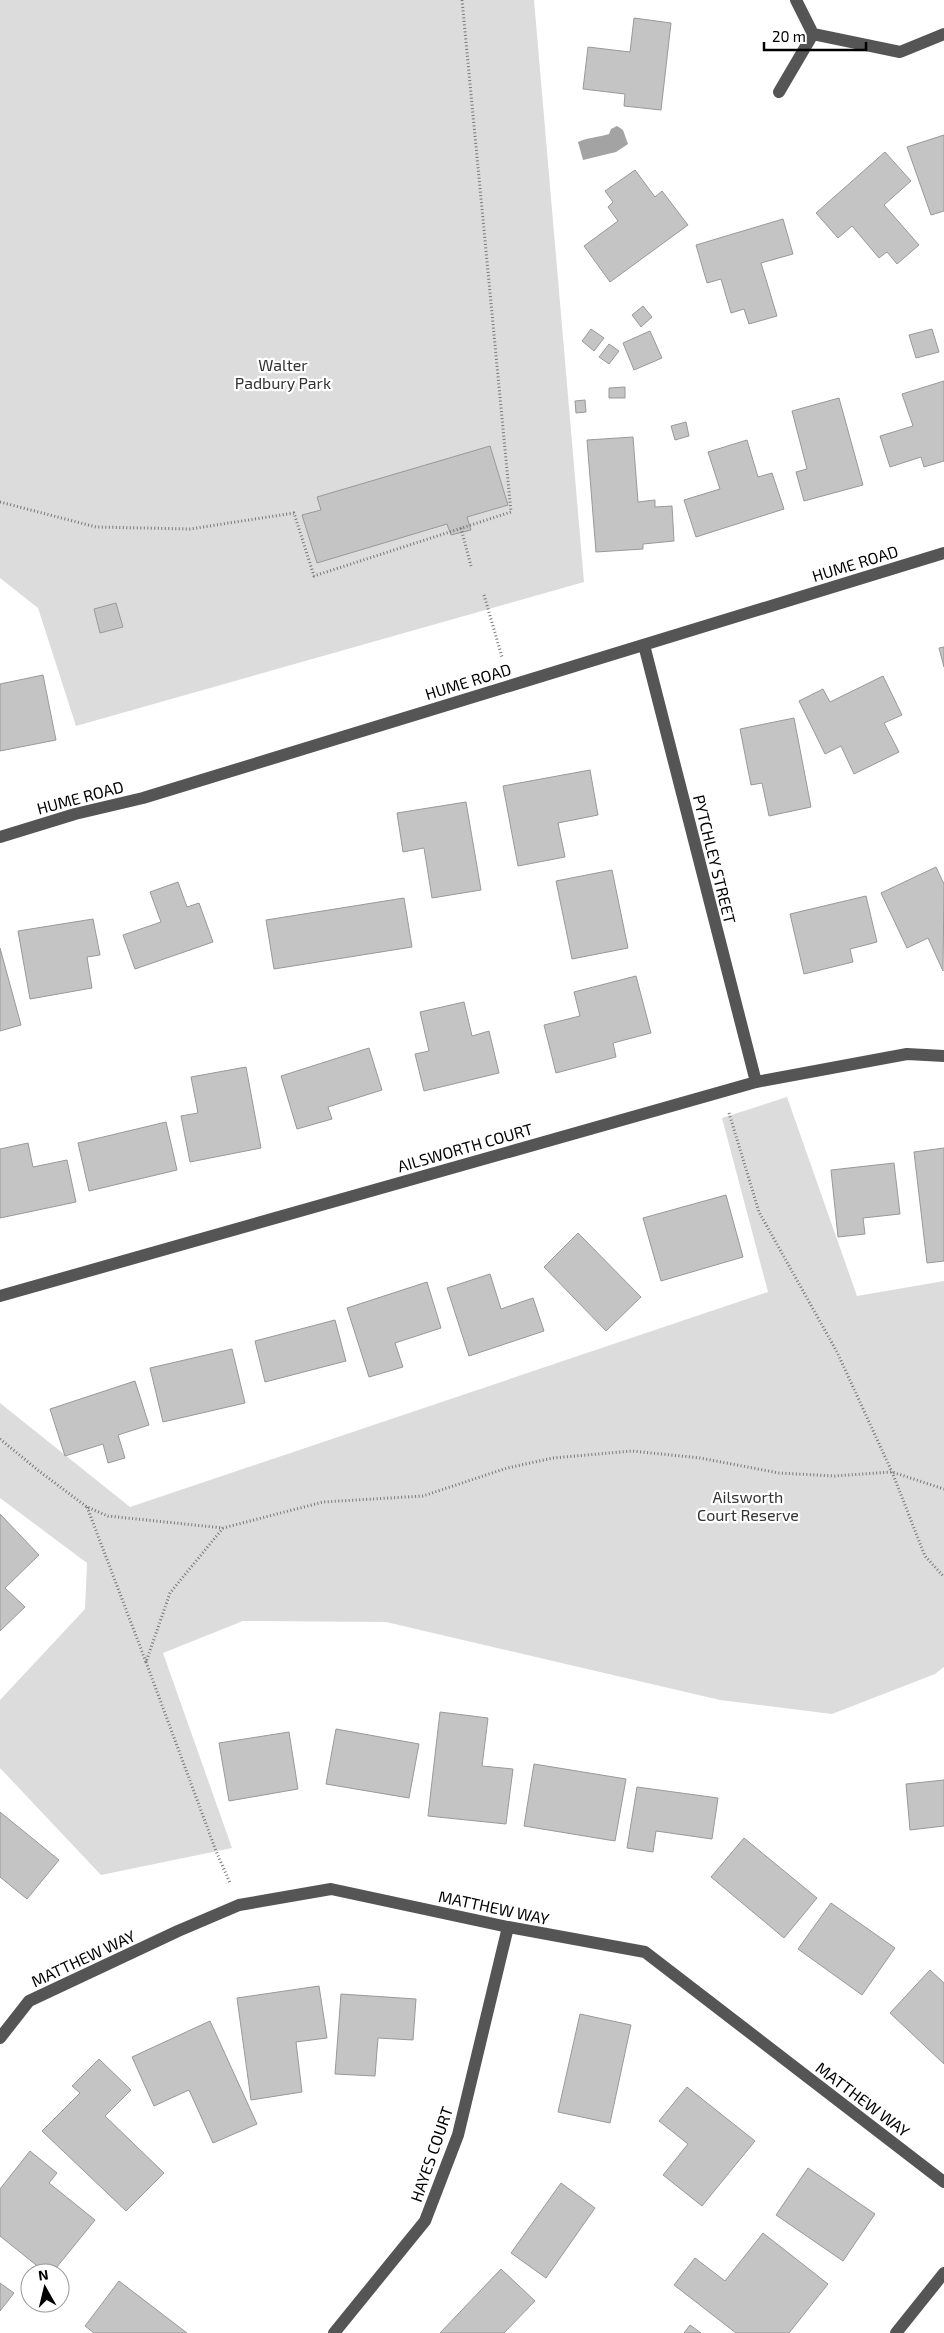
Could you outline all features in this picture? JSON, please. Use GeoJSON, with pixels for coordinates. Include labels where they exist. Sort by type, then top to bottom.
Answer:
{"type":"FeatureCollection","features":[{"type":"Feature","properties":{"kind":"street"},"geometry":{"type":"LineString","coordinates":[[796,0],[812,34]]}},
{"type":"Feature","properties":{"kind":"street"},"geometry":{"type":"LineString","coordinates":[[812,34],[900,52],[944,34]]}},
{"type":"Feature","properties":{"kind":"street"},"geometry":{"type":"LineString","coordinates":[[780,92],[812,34]]}},
{"type":"Feature","properties":{"kind":"street","name":"HUME ROAD"},"geometry":{"type":"LineString","coordinates":[[0,837],[75,814],[143,798],[944,553]]}},
{"type":"Feature","properties":{"kind":"street","name":"PYTCHLEY STREET"},"geometry":{"type":"LineString","coordinates":[[644,644],[756,1082]]}},
{"type":"Feature","properties":{"kind":"street","name":"AILSWORTH COURT"},"geometry":{"type":"LineString","coordinates":[[0,1296],[756,1082],[907,1054],[944,1056]]}},
{"type":"Feature","properties":{"kind":"street","name":"MATTHEW WAY"},"geometry":{"type":"LineString","coordinates":[[0,2038],[29,2001],[178,1931],[239,1905],[331,1889],[508,1927],[645,1952],[944,2182]]}},
{"type":"Feature","properties":{"kind":"street","name":"HAYES COURT"},"geometry":{"type":"LineString","coordinates":[[334,2333],[425,2221],[458,2135],[508,1927]]}},
{"type":"Feature","properties":{"kind":"street"},"geometry":{"type":"LineString","coordinates":[[896,2333],[944,2273]]}},
{"type":"Feature","properties":{"kind":"path"},"geometry":{"type":"LineString","coordinates":[[0,502],[96,527],[190,529],[294,513],[314,576],[511,512],[462,0]]}},
{"type":"Feature","properties":{"kind":"path"},"geometry":{"type":"LineString","coordinates":[[461,528],[471,566]]}},
{"type":"Feature","properties":{"kind":"path"},"geometry":{"type":"LineString","coordinates":[[484,595],[502,658]]}},
{"type":"Feature","properties":{"kind":"path"},"geometry":{"type":"LineString","coordinates":[[721,1092],[759,1212],[837,1352],[892,1472],[925,1556],[944,1577]]}},
{"type":"Feature","properties":{"kind":"path"},"geometry":{"type":"LineString","coordinates":[[0,1439],[39,1472],[87,1507],[108,1516],[223,1528],[323,1502],[423,1496],[507,1468],[553,1458],[632,1451],[700,1458],[779,1473],[835,1476],[892,1472],[944,1489]]}},
{"type":"Feature","properties":{"kind":"path"},"geometry":{"type":"LineString","coordinates":[[87,1507],[216,1852],[239,1905]]}},
{"type":"Feature","properties":{"kind":"path"},"geometry":{"type":"LineString","coordinates":[[146,1662],[170,1593],[223,1528]]}},
{"type":"Feature","properties":{"kind":"green space","name":"Walter Padbury Park"},"geometry":{"type":"Polygon","coordinates":[[[0,0],[534,0],[584,582],[76,726],[38,608],[0,578],[0,0]]]}},
{"type":"Feature","properties":{"kind":"green space","name":"Ailsworth Court Reserve"},"geometry":{"type":"Polygon","coordinates":[[[787,1097],[857,1296],[944,1281],[944,1667],[935,1674],[832,1714],[720,1700],[386,1622],[243,1621],[163,1653],[232,1848],[101,1875],[0,1768],[0,1700],[85,1609],[87,1563],[0,1498],[0,1403],[130,1507],[768,1292],[722,1118],[787,1097]]]}},
{"type":"Feature","properties":{"kind":"shaded area"},"geometry":{"type":"Polygon","coordinates":[[[617,126],[623,130],[628,144],[616,152],[583,160],[578,142],[609,134],[611,129],[617,126]]]}},
{"type":"Feature","properties":{"kind":"building"},"geometry":{"type":"Polygon","coordinates":[[[634,18],[671,23],[661,110],[624,106],[625,94],[583,89],[588,47],[630,52],[634,18]]]}},
{"type":"Feature","properties":{"kind":"building"},"geometry":{"type":"Polygon","coordinates":[[[944,135],[944,211],[931,215],[907,147],[944,135]]]}},
{"type":"Feature","properties":{"kind":"building"},"geometry":{"type":"Polygon","coordinates":[[[885,152],[911,181],[884,205],[919,245],[897,264],[887,252],[879,258],[852,226],[838,238],[816,213],[885,152]]]}},
{"type":"Feature","properties":{"kind":"building"},"geometry":{"type":"Polygon","coordinates":[[[635,170],[655,197],[662,191],[688,225],[610,282],[584,246],[618,221],[608,207],[613,202],[605,191],[635,170]]]}},
{"type":"Feature","properties":{"kind":"building"},"geometry":{"type":"Polygon","coordinates":[[[783,219],[793,254],[761,263],[777,316],[749,324],[744,309],[731,313],[721,279],[707,283],[696,245],[783,219]]]}},
{"type":"Feature","properties":{"kind":"building"},"geometry":{"type":"Polygon","coordinates":[[[643,306],[652,317],[641,327],[632,315],[643,306]]]}},
{"type":"Feature","properties":{"kind":"building"},"geometry":{"type":"Polygon","coordinates":[[[591,329],[604,338],[594,351],[582,341],[591,329]]]}},
{"type":"Feature","properties":{"kind":"building"},"geometry":{"type":"Polygon","coordinates":[[[932,329],[939,352],[916,358],[909,335],[932,329]]]}},
{"type":"Feature","properties":{"kind":"building"},"geometry":{"type":"Polygon","coordinates":[[[650,331],[662,358],[634,370],[623,343],[650,331]]]}},
{"type":"Feature","properties":{"kind":"building"},"geometry":{"type":"Polygon","coordinates":[[[609,344],[619,351],[609,364],[599,357],[609,344]]]}},
{"type":"Feature","properties":{"kind":"building"},"geometry":{"type":"Polygon","coordinates":[[[944,381],[944,461],[924,467],[921,457],[890,467],[880,436],[913,426],[902,394],[944,381]]]}},
{"type":"Feature","properties":{"kind":"building"},"geometry":{"type":"Polygon","coordinates":[[[625,387],[625,398],[609,398],[609,388],[625,387]]]}},
{"type":"Feature","properties":{"kind":"building"},"geometry":{"type":"Polygon","coordinates":[[[839,398],[863,485],[804,501],[796,472],[807,469],[792,411],[839,398]]]}},
{"type":"Feature","properties":{"kind":"building"},"geometry":{"type":"Polygon","coordinates":[[[585,400],[586,412],[576,413],[575,401],[585,400]]]}},
{"type":"Feature","properties":{"kind":"building"},"geometry":{"type":"Polygon","coordinates":[[[686,422],[689,436],[675,440],[671,426],[686,422]]]}},
{"type":"Feature","properties":{"kind":"building"},"geometry":{"type":"Polygon","coordinates":[[[633,437],[638,502],[655,500],[655,507],[672,506],[674,541],[643,544],[643,549],[596,552],[587,440],[633,437]]]}},
{"type":"Feature","properties":{"kind":"building"},"geometry":{"type":"Polygon","coordinates":[[[747,440],[758,477],[772,473],[784,509],[696,537],[684,500],[720,489],[708,452],[747,440]]]}},
{"type":"Feature","properties":{"kind":"building"},"geometry":{"type":"Polygon","coordinates":[[[490,446],[508,505],[467,517],[471,530],[451,535],[447,524],[317,563],[302,515],[321,510],[317,497],[490,446]]]}},
{"type":"Feature","properties":{"kind":"building"},"geometry":{"type":"Polygon","coordinates":[[[116,603],[123,627],[100,633],[94,609],[116,603]]]}},
{"type":"Feature","properties":{"kind":"building"},"geometry":{"type":"Polygon","coordinates":[[[944,647],[944,667],[939,648],[944,647]]]}},
{"type":"Feature","properties":{"kind":"building"},"geometry":{"type":"Polygon","coordinates":[[[43,675],[56,740],[0,751],[0,684],[43,675]]]}},
{"type":"Feature","properties":{"kind":"building"},"geometry":{"type":"Polygon","coordinates":[[[883,676],[902,715],[884,723],[899,752],[854,774],[841,746],[825,754],[799,701],[823,689],[830,702],[883,676]]]}},
{"type":"Feature","properties":{"kind":"building"},"geometry":{"type":"Polygon","coordinates":[[[794,718],[811,807],[769,816],[762,783],[751,785],[740,729],[794,718]]]}},
{"type":"Feature","properties":{"kind":"building"},"geometry":{"type":"Polygon","coordinates":[[[590,770],[598,815],[558,823],[565,857],[518,866],[503,786],[590,770]]]}},
{"type":"Feature","properties":{"kind":"building"},"geometry":{"type":"Polygon","coordinates":[[[466,802],[481,890],[432,898],[424,848],[403,852],[397,813],[466,802]]]}},
{"type":"Feature","properties":{"kind":"building"},"geometry":{"type":"Polygon","coordinates":[[[936,867],[944,884],[943,971],[928,938],[907,948],[881,893],[936,867]]]}},
{"type":"Feature","properties":{"kind":"building"},"geometry":{"type":"Polygon","coordinates":[[[612,870],[628,948],[572,959],[556,881],[612,870]]]}},
{"type":"Feature","properties":{"kind":"building"},"geometry":{"type":"Polygon","coordinates":[[[178,882],[187,907],[199,903],[213,942],[135,969],[123,935],[161,922],[150,892],[178,882]]]}},
{"type":"Feature","properties":{"kind":"building"},"geometry":{"type":"Polygon","coordinates":[[[866,896],[877,942],[850,949],[853,962],[804,974],[790,914],[866,896]]]}},
{"type":"Feature","properties":{"kind":"building"},"geometry":{"type":"Polygon","coordinates":[[[404,898],[412,947],[274,969],[266,920],[404,898]]]}},
{"type":"Feature","properties":{"kind":"building"},"geometry":{"type":"Polygon","coordinates":[[[93,919],[100,955],[87,957],[92,988],[30,999],[18,931],[93,919]]]}},
{"type":"Feature","properties":{"kind":"building"},"geometry":{"type":"Polygon","coordinates":[[[0,948],[21,1025],[0,1031],[0,948]]]}},
{"type":"Feature","properties":{"kind":"building"},"geometry":{"type":"Polygon","coordinates":[[[636,976],[651,1033],[613,1043],[616,1057],[556,1073],[544,1025],[580,1016],[574,992],[636,976]]]}},
{"type":"Feature","properties":{"kind":"building"},"geometry":{"type":"Polygon","coordinates":[[[464,1002],[472,1036],[489,1031],[499,1073],[424,1091],[415,1054],[429,1051],[420,1012],[464,1002]]]}},
{"type":"Feature","properties":{"kind":"building"},"geometry":{"type":"Polygon","coordinates":[[[369,1048],[382,1090],[328,1107],[332,1119],[297,1129],[281,1076],[369,1048]]]}},
{"type":"Feature","properties":{"kind":"building"},"geometry":{"type":"Polygon","coordinates":[[[246,1067],[261,1148],[190,1162],[181,1116],[198,1113],[191,1077],[246,1067]]]}},
{"type":"Feature","properties":{"kind":"building"},"geometry":{"type":"Polygon","coordinates":[[[166,1122],[177,1170],[89,1191],[78,1143],[166,1122]]]}},
{"type":"Feature","properties":{"kind":"building"},"geometry":{"type":"Polygon","coordinates":[[[28,1143],[33,1167],[67,1160],[76,1202],[0,1218],[0,1149],[28,1143]]]}},
{"type":"Feature","properties":{"kind":"building"},"geometry":{"type":"Polygon","coordinates":[[[944,1148],[944,1261],[927,1263],[914,1152],[944,1148]]]}},
{"type":"Feature","properties":{"kind":"building"},"geometry":{"type":"Polygon","coordinates":[[[894,1163],[900,1214],[863,1218],[865,1234],[838,1237],[831,1170],[894,1163]]]}},
{"type":"Feature","properties":{"kind":"building"},"geometry":{"type":"Polygon","coordinates":[[[726,1195],[743,1257],[661,1281],[643,1218],[726,1195]]]}},
{"type":"Feature","properties":{"kind":"building"},"geometry":{"type":"Polygon","coordinates":[[[578,1233],[641,1297],[606,1331],[544,1267],[578,1233]]]}},
{"type":"Feature","properties":{"kind":"building"},"geometry":{"type":"Polygon","coordinates":[[[490,1274],[501,1309],[533,1298],[544,1331],[469,1356],[447,1288],[490,1274]]]}},
{"type":"Feature","properties":{"kind":"building"},"geometry":{"type":"Polygon","coordinates":[[[427,1282],[441,1328],[395,1343],[403,1367],[369,1377],[347,1308],[427,1282]]]}},
{"type":"Feature","properties":{"kind":"building"},"geometry":{"type":"Polygon","coordinates":[[[335,1320],[346,1361],[265,1382],[255,1341],[335,1320]]]}},
{"type":"Feature","properties":{"kind":"building"},"geometry":{"type":"Polygon","coordinates":[[[232,1349],[245,1403],[163,1422],[150,1368],[232,1349]]]}},
{"type":"Feature","properties":{"kind":"building"},"geometry":{"type":"Polygon","coordinates":[[[135,1381],[149,1425],[118,1435],[125,1458],[108,1463],[103,1444],[65,1456],[50,1409],[135,1381]]]}},
{"type":"Feature","properties":{"kind":"building"},"geometry":{"type":"Polygon","coordinates":[[[0,1514],[39,1555],[5,1588],[25,1607],[0,1631],[0,1514]]]}},
{"type":"Feature","properties":{"kind":"building"},"geometry":{"type":"Polygon","coordinates":[[[440,1712],[488,1718],[482,1766],[513,1769],[506,1824],[428,1816],[440,1712]]]}},
{"type":"Feature","properties":{"kind":"building"},"geometry":{"type":"Polygon","coordinates":[[[336,1729],[419,1744],[409,1798],[326,1784],[336,1729]]]}},
{"type":"Feature","properties":{"kind":"building"},"geometry":{"type":"Polygon","coordinates":[[[289,1732],[298,1789],[229,1801],[219,1743],[289,1732]]]}},
{"type":"Feature","properties":{"kind":"building"},"geometry":{"type":"Polygon","coordinates":[[[534,1764],[626,1779],[615,1841],[524,1826],[534,1764]]]}},
{"type":"Feature","properties":{"kind":"building"},"geometry":{"type":"Polygon","coordinates":[[[944,1780],[944,1826],[910,1830],[906,1784],[944,1780]]]}},
{"type":"Feature","properties":{"kind":"building"},"geometry":{"type":"Polygon","coordinates":[[[637,1787],[718,1798],[712,1839],[656,1831],[653,1852],[627,1848],[637,1787]]]}},
{"type":"Feature","properties":{"kind":"building"},"geometry":{"type":"Polygon","coordinates":[[[0,1812],[59,1860],[27,1899],[0,1877],[0,1812]]]}},
{"type":"Feature","properties":{"kind":"building"},"geometry":{"type":"Polygon","coordinates":[[[744,1838],[817,1898],[784,1938],[711,1877],[744,1838]]]}},
{"type":"Feature","properties":{"kind":"building"},"geometry":{"type":"Polygon","coordinates":[[[831,1903],[895,1948],[862,1995],[798,1949],[831,1903]]]}},
{"type":"Feature","properties":{"kind":"building"},"geometry":{"type":"Polygon","coordinates":[[[930,1970],[944,1983],[944,2064],[890,2013],[930,1970]]]}},
{"type":"Feature","properties":{"kind":"building"},"geometry":{"type":"Polygon","coordinates":[[[319,1986],[327,2038],[296,2042],[302,2092],[251,2100],[237,1998],[319,1986]]]}},
{"type":"Feature","properties":{"kind":"building"},"geometry":{"type":"Polygon","coordinates":[[[341,1994],[416,1999],[413,2040],[378,2038],[375,2076],[335,2074],[341,1994]]]}},
{"type":"Feature","properties":{"kind":"building"},"geometry":{"type":"Polygon","coordinates":[[[580,2014],[631,2025],[610,2123],[558,2112],[580,2014]]]}},
{"type":"Feature","properties":{"kind":"building"},"geometry":{"type":"Polygon","coordinates":[[[210,2021],[257,2124],[213,2143],[189,2090],[154,2106],[132,2057],[210,2021]]]}},
{"type":"Feature","properties":{"kind":"building"},"geometry":{"type":"Polygon","coordinates":[[[99,2059],[131,2090],[105,2116],[164,2173],[126,2211],[42,2131],[80,2093],[72,2086],[99,2059]]]}},
{"type":"Feature","properties":{"kind":"building"},"geometry":{"type":"Polygon","coordinates":[[[687,2087],[755,2141],[702,2206],[663,2175],[688,2144],[659,2121],[687,2087]]]}},
{"type":"Feature","properties":{"kind":"building"},"geometry":{"type":"Polygon","coordinates":[[[30,2151],[57,2173],[49,2183],[95,2220],[60,2263],[34,2263],[0,2236],[0,2189],[30,2151]]]}},
{"type":"Feature","properties":{"kind":"building"},"geometry":{"type":"Polygon","coordinates":[[[808,2168],[875,2214],[843,2261],[776,2215],[808,2168]]]}},
{"type":"Feature","properties":{"kind":"building"},"geometry":{"type":"Polygon","coordinates":[[[561,2183],[595,2208],[546,2278],[511,2253],[561,2183]]]}},
{"type":"Feature","properties":{"kind":"building"},"geometry":{"type":"Polygon","coordinates":[[[763,2233],[828,2284],[789,2333],[736,2333],[674,2285],[695,2258],[725,2281],[763,2233]]]}},
{"type":"Feature","properties":{"kind":"building"},"geometry":{"type":"Polygon","coordinates":[[[501,2269],[535,2301],[504,2333],[440,2333],[501,2269]]]}},
{"type":"Feature","properties":{"kind":"building"},"geometry":{"type":"Polygon","coordinates":[[[119,2281],[187,2333],[94,2333],[85,2326],[119,2281]]]}},
{"type":"Feature","properties":{"kind":"building"},"geometry":{"type":"Polygon","coordinates":[[[0,2283],[14,2293],[0,2311],[0,2283]]]}},
{"type":"Feature","properties":{"kind":"building"},"geometry":{"type":"Polygon","coordinates":[[[690,2325],[701,2333],[684,2333],[690,2325]]]}}]}
